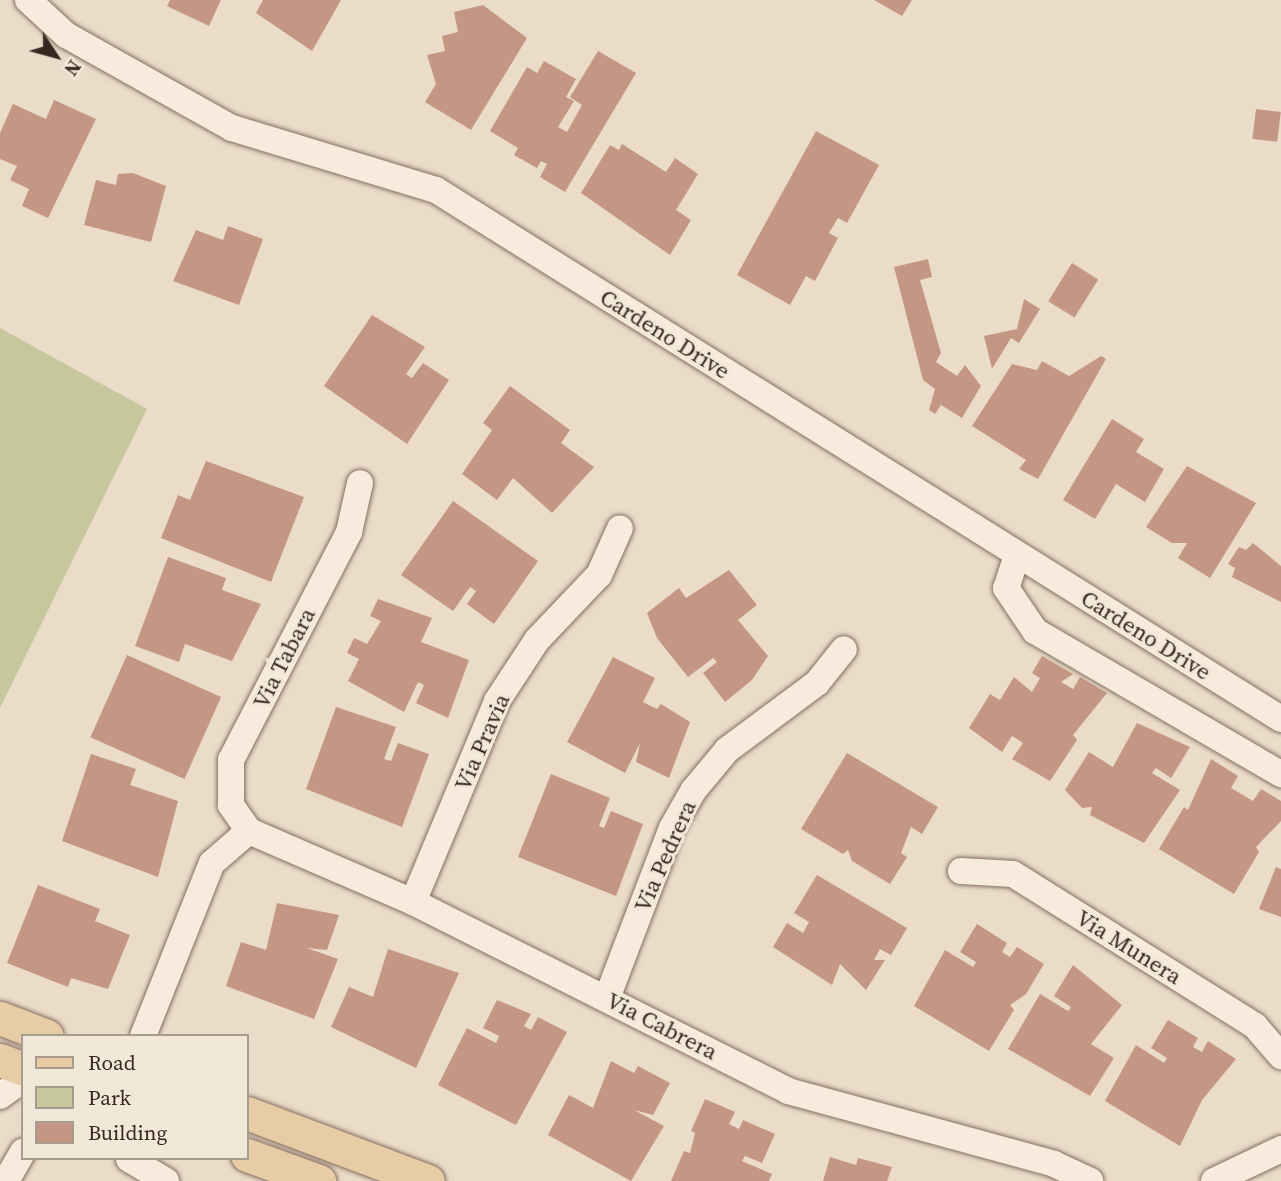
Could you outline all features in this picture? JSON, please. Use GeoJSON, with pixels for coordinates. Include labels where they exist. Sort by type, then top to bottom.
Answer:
{"type":"FeatureCollection","features":[{"type":"Feature","properties":{"kind":"main road"},"geometry":{"type":"LineString","coordinates":[[0,1018],[42,1034]]}},
{"type":"Feature","properties":{"kind":"main road"},"geometry":{"type":"LineString","coordinates":[[0,1060],[21,1068]]}},
{"type":"Feature","properties":{"kind":"main road"},"geometry":{"type":"LineString","coordinates":[[248,1113],[428,1181]]}},
{"type":"Feature","properties":{"kind":"main road"},"geometry":{"type":"LineString","coordinates":[[248,1155],[315,1180]]}},
{"type":"Feature","properties":{"kind":"street","name":"Cardeno Drive"},"geometry":{"type":"LineString","coordinates":[[28,0],[66,35],[232,128],[436,190],[1281,719]]}},
{"type":"Feature","properties":{"kind":"street","name":"Via Tabara"},"geometry":{"type":"LineString","coordinates":[[249,831],[231,805],[231,760],[349,532],[360,483]]}},
{"type":"Feature","properties":{"kind":"street","name":"Via Pravia"},"geometry":{"type":"LineString","coordinates":[[413,902],[497,701],[537,640],[599,575],[620,528]]}},
{"type":"Feature","properties":{"kind":"street"},"geometry":{"type":"LineString","coordinates":[[1017,555],[1006,588],[1035,631],[1281,774]]}},
{"type":"Feature","properties":{"kind":"street","name":"Via Pedrera"},"geometry":{"type":"LineString","coordinates":[[607,998],[673,828],[693,791],[727,750],[817,683],[844,649]]}},
{"type":"Feature","properties":{"kind":"street"},"geometry":{"type":"LineString","coordinates":[[144,1034],[212,863],[249,831]]}},
{"type":"Feature","properties":{"kind":"street","name":"Via Cabrera"},"geometry":{"type":"LineString","coordinates":[[249,831],[413,902],[788,1091],[1054,1164],[1090,1181]]}},
{"type":"Feature","properties":{"kind":"street","name":"Via Munera"},"geometry":{"type":"LineString","coordinates":[[961,871],[1013,874],[1255,1026],[1281,1056]]}},
{"type":"Feature","properties":{"kind":"street"},"geometry":{"type":"LineString","coordinates":[[0,1096],[21,1080]]}},
{"type":"Feature","properties":{"kind":"street"},"geometry":{"type":"LineString","coordinates":[[1214,1181],[1281,1149]]}},
{"type":"Feature","properties":{"kind":"street"},"geometry":{"type":"LineString","coordinates":[[6,1181],[21,1155]]}},
{"type":"Feature","properties":{"kind":"street"},"geometry":{"type":"LineString","coordinates":[[131,1160],[166,1181]]}},
{"type":"Feature","properties":{"kind":"green space"},"geometry":{"type":"Polygon","coordinates":[[[0,328],[147,409],[0,708],[0,328]]]}},
{"type":"Feature","properties":{"kind":"building"},"geometry":{"type":"Polygon","coordinates":[[[170,0],[221,0],[209,26],[167,6],[170,0]]]}},
{"type":"Feature","properties":{"kind":"building"},"geometry":{"type":"Polygon","coordinates":[[[263,0],[341,0],[312,51],[256,13],[263,0]]]}},
{"type":"Feature","properties":{"kind":"building"},"geometry":{"type":"Polygon","coordinates":[[[874,0],[912,0],[902,16],[874,0]]]}},
{"type":"Feature","properties":{"kind":"building"},"geometry":{"type":"Polygon","coordinates":[[[483,5],[527,38],[471,130],[425,102],[436,84],[427,55],[445,51],[442,36],[458,32],[454,12],[483,5]]]}},
{"type":"Feature","properties":{"kind":"building"},"geometry":{"type":"Polygon","coordinates":[[[598,51],[636,73],[565,192],[540,177],[547,164],[541,161],[537,168],[514,155],[518,148],[490,131],[527,67],[537,73],[544,61],[576,79],[566,97],[574,101],[558,127],[567,132],[582,105],[570,97],[598,51]]]}},
{"type":"Feature","properties":{"kind":"building"},"geometry":{"type":"Polygon","coordinates":[[[54,100],[96,119],[48,218],[22,206],[29,189],[10,180],[17,166],[0,159],[0,133],[13,104],[46,119],[54,100]]]}},
{"type":"Feature","properties":{"kind":"building"},"geometry":{"type":"Polygon","coordinates":[[[1256,109],[1281,112],[1277,142],[1252,139],[1256,109]]]}},
{"type":"Feature","properties":{"kind":"building"},"geometry":{"type":"Polygon","coordinates":[[[816,131],[879,165],[847,223],[838,218],[829,233],[838,238],[815,281],[806,276],[790,305],[737,275],[816,131]]]}},
{"type":"Feature","properties":{"kind":"building"},"geometry":{"type":"Polygon","coordinates":[[[622,144],[666,172],[675,158],[698,174],[676,210],[691,220],[670,255],[581,193],[610,145],[619,150],[622,144]]]}},
{"type":"Feature","properties":{"kind":"building"},"geometry":{"type":"Polygon","coordinates":[[[133,173],[166,186],[151,242],[84,225],[96,180],[116,185],[118,174],[133,173]]]}},
{"type":"Feature","properties":{"kind":"building"},"geometry":{"type":"Polygon","coordinates":[[[228,226],[263,239],[239,305],[173,281],[196,230],[223,240],[228,226]]]}},
{"type":"Feature","properties":{"kind":"building"},"geometry":{"type":"Polygon","coordinates":[[[928,259],[932,277],[920,280],[941,353],[936,362],[957,376],[965,365],[981,386],[962,418],[941,405],[935,414],[929,410],[935,389],[923,380],[894,267],[928,259]]]}},
{"type":"Feature","properties":{"kind":"building"},"geometry":{"type":"Polygon","coordinates":[[[1072,263],[1098,279],[1074,318],[1048,301],[1072,263]]]}},
{"type":"Feature","properties":{"kind":"building"},"geometry":{"type":"Polygon","coordinates":[[[1024,299],[1040,309],[1019,343],[1011,338],[992,369],[984,336],[1017,329],[1024,299]]]}},
{"type":"Feature","properties":{"kind":"building"},"geometry":{"type":"Polygon","coordinates":[[[372,315],[425,347],[406,374],[412,378],[423,363],[449,380],[407,444],[324,386],[372,315]]]}},
{"type":"Feature","properties":{"kind":"building"},"geometry":{"type":"Polygon","coordinates":[[[1101,356],[1106,359],[1038,479],[1019,469],[1026,460],[972,426],[1012,364],[1037,370],[1042,361],[1069,376],[1101,356]]]}},
{"type":"Feature","properties":{"kind":"building"},"geometry":{"type":"Polygon","coordinates":[[[510,386],[570,430],[561,443],[594,467],[552,513],[513,478],[497,500],[462,474],[492,430],[483,423],[510,386]]]}},
{"type":"Feature","properties":{"kind":"building"},"geometry":{"type":"Polygon","coordinates":[[[1112,419],[1144,439],[1136,452],[1164,469],[1145,502],[1116,484],[1095,519],[1063,500],[1112,419]]]}},
{"type":"Feature","properties":{"kind":"building"},"geometry":{"type":"Polygon","coordinates":[[[206,461],[304,497],[271,582],[161,538],[178,495],[190,500],[206,461]]]}},
{"type":"Feature","properties":{"kind":"building"},"geometry":{"type":"Polygon","coordinates":[[[1187,466],[1256,503],[1210,578],[1178,558],[1187,543],[1172,543],[1146,527],[1187,466]]]}},
{"type":"Feature","properties":{"kind":"building"},"geometry":{"type":"Polygon","coordinates":[[[453,501],[538,561],[494,624],[467,604],[476,591],[470,587],[453,611],[401,575],[453,501]]]}},
{"type":"Feature","properties":{"kind":"building"},"geometry":{"type":"Polygon","coordinates":[[[1253,543],[1281,566],[1281,602],[1232,577],[1235,568],[1228,564],[1239,547],[1246,550],[1253,543]]]}},
{"type":"Feature","properties":{"kind":"building"},"geometry":{"type":"Polygon","coordinates":[[[168,557],[226,578],[222,590],[261,604],[232,661],[185,644],[179,662],[135,646],[168,557]]]}},
{"type":"Feature","properties":{"kind":"building"},"geometry":{"type":"Polygon","coordinates":[[[729,570],[757,605],[738,620],[768,656],[752,680],[725,702],[703,673],[717,662],[713,658],[688,677],[657,638],[647,613],[679,588],[686,598],[729,570]]]}},
{"type":"Feature","properties":{"kind":"building"},"geometry":{"type":"Polygon","coordinates":[[[378,599],[432,618],[421,642],[469,660],[448,718],[416,703],[424,685],[418,682],[404,712],[348,681],[359,659],[347,653],[354,638],[367,644],[381,621],[370,616],[378,599]]]}},
{"type":"Feature","properties":{"kind":"building"},"geometry":{"type":"Polygon","coordinates":[[[127,655],[221,697],[184,779],[90,737],[127,655]]]}},
{"type":"Feature","properties":{"kind":"building"},"geometry":{"type":"Polygon","coordinates":[[[1042,656],[1073,674],[1061,682],[1073,689],[1080,677],[1107,693],[1073,735],[1077,740],[1050,781],[1012,759],[1023,743],[1012,736],[1002,752],[969,728],[990,694],[1000,700],[1014,677],[1032,692],[1040,678],[1032,673],[1042,656]]]}},
{"type":"Feature","properties":{"kind":"building"},"geometry":{"type":"Polygon","coordinates":[[[613,657],[655,678],[643,702],[657,709],[661,704],[690,722],[669,778],[636,762],[640,743],[625,773],[567,742],[613,657]]]}},
{"type":"Feature","properties":{"kind":"building"},"geometry":{"type":"Polygon","coordinates":[[[336,707],[396,727],[384,759],[391,761],[398,743],[429,754],[402,827],[306,789],[336,707]]]}},
{"type":"Feature","properties":{"kind":"building"},"geometry":{"type":"Polygon","coordinates":[[[1137,723],[1190,747],[1171,778],[1156,768],[1152,773],[1180,790],[1144,843],[1090,815],[1092,807],[1082,808],[1065,790],[1089,752],[1113,767],[1137,723]]]}},
{"type":"Feature","properties":{"kind":"building"},"geometry":{"type":"Polygon","coordinates":[[[847,753],[938,807],[922,834],[911,827],[901,853],[907,857],[890,884],[852,861],[848,850],[843,854],[801,829],[847,753]]]}},
{"type":"Feature","properties":{"kind":"building"},"geometry":{"type":"Polygon","coordinates":[[[91,754],[136,769],[130,785],[178,801],[158,877],[62,841],[91,754]]]}},
{"type":"Feature","properties":{"kind":"building"},"geometry":{"type":"Polygon","coordinates":[[[1211,759],[1238,776],[1231,788],[1253,801],[1261,789],[1281,801],[1281,821],[1256,847],[1259,852],[1234,894],[1159,849],[1184,807],[1188,810],[1211,759]]]}},
{"type":"Feature","properties":{"kind":"building"},"geometry":{"type":"Polygon","coordinates":[[[551,774],[610,798],[599,826],[604,828],[611,811],[643,824],[616,896],[518,857],[551,774]]]}},
{"type":"Feature","properties":{"kind":"building"},"geometry":{"type":"Polygon","coordinates":[[[1276,867],[1281,869],[1281,917],[1259,909],[1276,867]]]}},
{"type":"Feature","properties":{"kind":"building"},"geometry":{"type":"Polygon","coordinates":[[[817,875],[907,928],[891,955],[880,949],[874,960],[885,960],[866,990],[840,964],[832,985],[773,947],[787,923],[803,933],[809,922],[794,913],[817,875]]]}},
{"type":"Feature","properties":{"kind":"building"},"geometry":{"type":"Polygon","coordinates":[[[38,885],[100,909],[95,921],[130,935],[108,989],[71,978],[68,987],[7,963],[38,885]]]}},
{"type":"Feature","properties":{"kind":"building"},"geometry":{"type":"Polygon","coordinates":[[[277,903],[339,915],[327,950],[307,948],[338,959],[314,1019],[226,986],[241,942],[266,950],[277,903]]]}},
{"type":"Feature","properties":{"kind":"building"},"geometry":{"type":"Polygon","coordinates":[[[977,924],[1007,943],[1002,952],[1010,957],[1017,947],[1044,964],[1026,994],[1010,1005],[1014,1010],[989,1051],[914,1006],[945,950],[973,967],[976,962],[960,952],[977,924]]]}},
{"type":"Feature","properties":{"kind":"building"},"geometry":{"type":"Polygon","coordinates":[[[388,949],[459,973],[416,1068],[331,1027],[349,987],[373,997],[388,949]]]}},
{"type":"Feature","properties":{"kind":"building"},"geometry":{"type":"Polygon","coordinates":[[[1073,965],[1122,1005],[1091,1044],[1114,1058],[1090,1096],[1008,1049],[1040,994],[1068,1011],[1071,1007],[1054,996],[1073,965]]]}},
{"type":"Feature","properties":{"kind":"building"},"geometry":{"type":"Polygon","coordinates":[[[497,1000],[531,1014],[524,1026],[531,1030],[538,1017],[567,1032],[516,1125],[438,1085],[467,1028],[496,1043],[499,1036],[483,1028],[497,1000]]]}},
{"type":"Feature","properties":{"kind":"building"},"geometry":{"type":"Polygon","coordinates":[[[1168,1020],[1198,1038],[1193,1047],[1202,1052],[1208,1041],[1236,1059],[1202,1100],[1180,1146],[1105,1101],[1136,1045],[1164,1063],[1167,1058],[1151,1048],[1168,1020]]]}},
{"type":"Feature","properties":{"kind":"building"},"geometry":{"type":"Polygon","coordinates":[[[611,1061],[634,1073],[638,1066],[670,1083],[653,1115],[634,1110],[664,1126],[631,1181],[548,1135],[569,1095],[593,1108],[611,1061]]]}},
{"type":"Feature","properties":{"kind":"building"},"geometry":{"type":"Polygon","coordinates":[[[705,1099],[735,1112],[729,1124],[739,1129],[743,1120],[775,1134],[762,1163],[745,1156],[742,1161],[772,1174],[769,1181],[671,1181],[684,1151],[690,1153],[695,1133],[691,1131],[705,1099]]]}},
{"type":"Feature","properties":{"kind":"building"},"geometry":{"type":"Polygon","coordinates":[[[830,1157],[856,1165],[858,1158],[892,1167],[887,1181],[823,1181],[830,1157]]]}}]}
